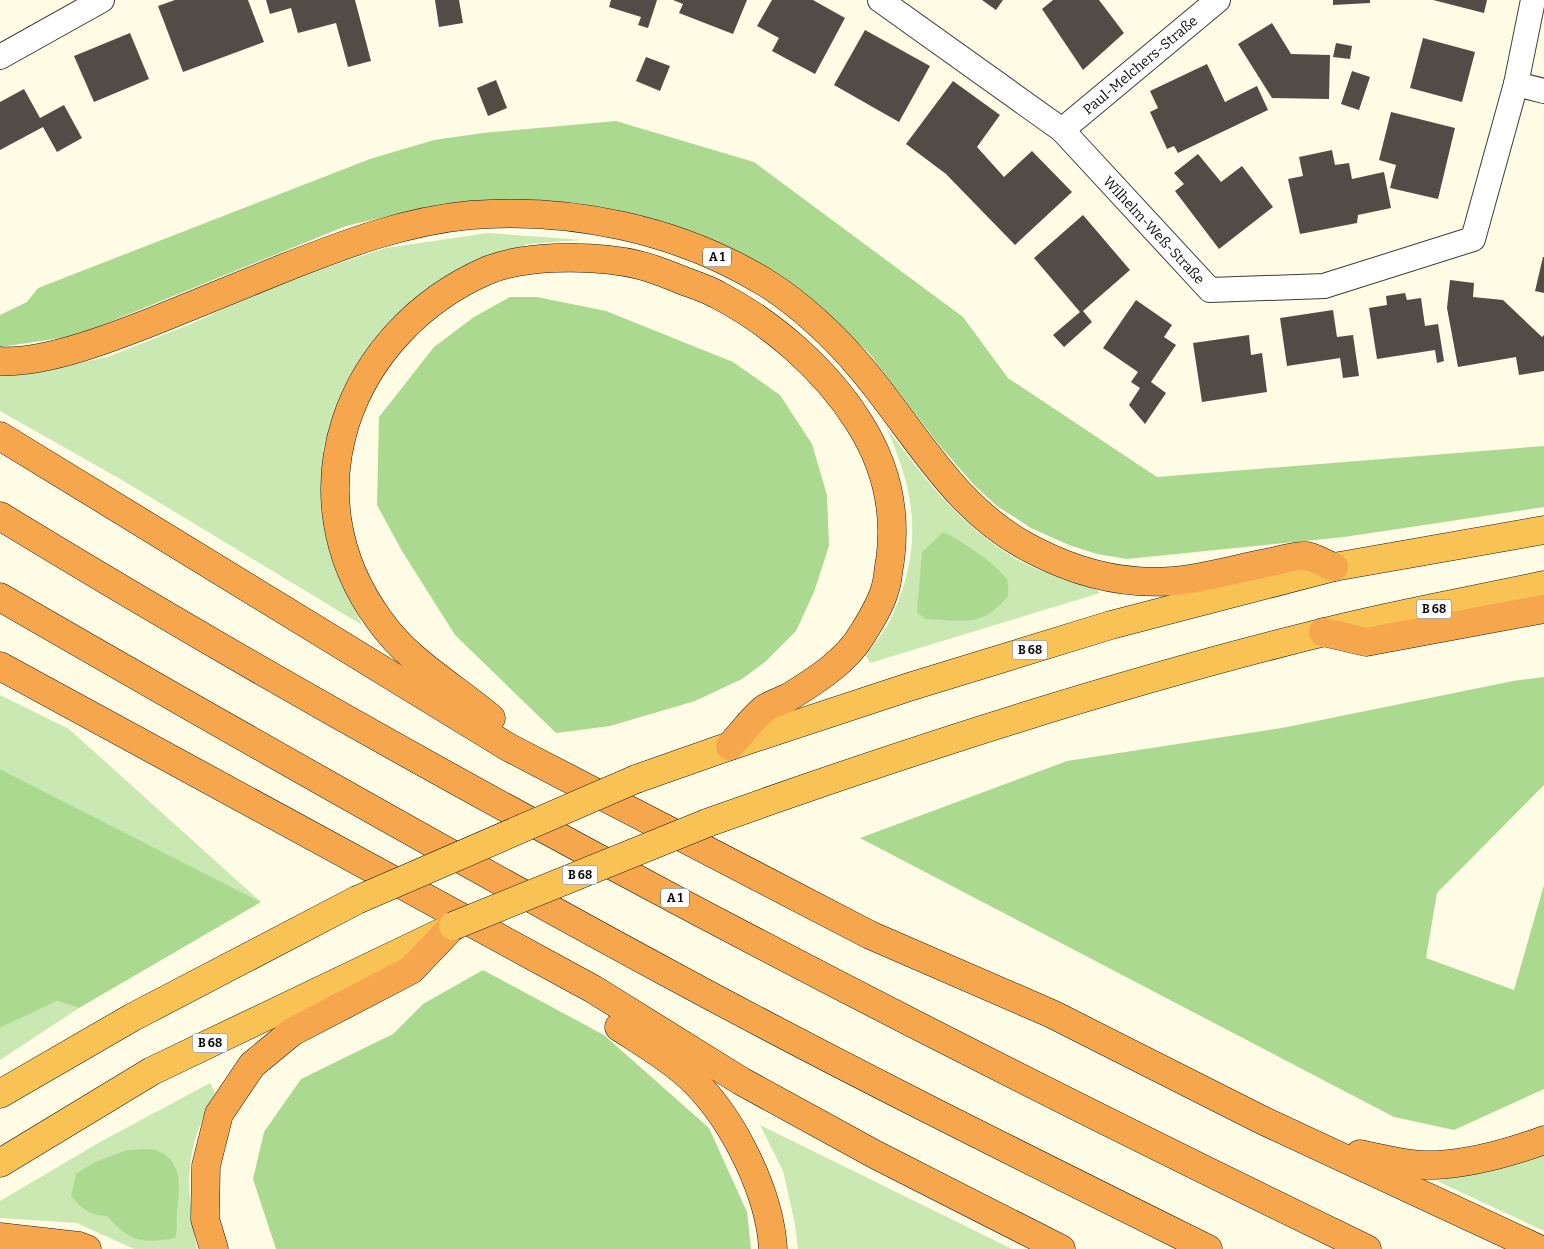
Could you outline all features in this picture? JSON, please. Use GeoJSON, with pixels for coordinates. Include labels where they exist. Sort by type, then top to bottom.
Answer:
{"type":"FeatureCollection","features":[{"type":"Feature","properties":{"kind":"highway","name":"A 1"},"geometry":{"type":"LineString","coordinates":[[0,361],[62,352],[116,336],[352,241],[414,224],[470,215],[535,213],[605,222],[670,239],[712,254],[768,284],[821,326],[861,368],[955,491],[989,522],[1032,550],[1078,570],[1127,581],[1174,581],[1304,556],[1334,567]]}},
{"type":"Feature","properties":{"kind":"highway"},"geometry":{"type":"LineString","coordinates":[[508,747],[490,717],[410,656],[379,621],[358,586],[341,544],[333,498],[335,459],[346,420],[370,370],[404,325],[445,294],[488,270],[531,259],[588,257],[642,265],[717,294],[766,324],[808,362],[848,405],[875,447],[889,490],[893,536],[886,589],[861,637],[825,675],[766,708],[730,746]]}},
{"type":"Feature","properties":{"kind":"highway"},"geometry":{"type":"LineString","coordinates":[[0,436],[508,747],[870,936],[1052,1014],[1311,1142],[1539,1249]]}},
{"type":"Feature","properties":{"kind":"highway","name":"A 1"},"geometry":{"type":"LineString","coordinates":[[0,516],[257,667],[714,919],[941,1038],[1367,1249]]}},
{"type":"Feature","properties":{"kind":"highway","name":"B 68"},"geometry":{"type":"LineString","coordinates":[[0,1094],[133,1016],[357,900],[636,780],[730,746],[910,687],[1111,625],[1334,567],[1544,530]]}},
{"type":"Feature","properties":{"kind":"highway","name":"B 68"},"geometry":{"type":"LineString","coordinates":[[0,1163],[152,1071],[428,938],[453,926],[707,823],[878,762],[1202,664],[1323,632],[1544,585]]}},
{"type":"Feature","properties":{"kind":"highway"},"geometry":{"type":"LineString","coordinates":[[0,597],[226,728],[680,980],[913,1102],[1208,1249]]}},
{"type":"Feature","properties":{"kind":"highway"},"geometry":{"type":"LineString","coordinates":[[1323,632],[1366,642],[1544,609]]}},
{"type":"Feature","properties":{"kind":"highway"},"geometry":{"type":"LineString","coordinates":[[3,669],[592,989],[749,1086],[876,1155],[1061,1249]]}},
{"type":"Feature","properties":{"kind":"highway"},"geometry":{"type":"LineString","coordinates":[[214,1249],[205,1219],[206,1166],[219,1114],[252,1065],[292,1032],[410,970],[453,926]]}},
{"type":"Feature","properties":{"kind":"highway"},"geometry":{"type":"LineString","coordinates":[[592,989],[619,1026],[658,1053],[696,1084],[733,1132],[757,1178],[772,1230],[774,1249]]}},
{"type":"Feature","properties":{"kind":"highway"},"geometry":{"type":"LineString","coordinates":[[1311,1142],[1388,1160],[1434,1165],[1481,1160],[1544,1140]]}},
{"type":"Feature","properties":{"kind":"highway"},"geometry":{"type":"LineString","coordinates":[[0,1237],[79,1246],[87,1249]]}},
{"type":"Feature","properties":{"kind":"street"},"geometry":{"type":"LineString","coordinates":[[0,57],[102,0]]}},
{"type":"Feature","properties":{"kind":"street","name":"Wilhelm-Weß-Straße"},"geometry":{"type":"LineString","coordinates":[[880,0],[1062,130],[1210,290],[1324,286],[1473,240],[1516,84],[1533,0]]}},
{"type":"Feature","properties":{"kind":"street","name":"Paul-Melchers-Straße"},"geometry":{"type":"LineString","coordinates":[[1062,130],[1218,0]]}},
{"type":"Feature","properties":{"kind":"street"},"geometry":{"type":"LineString","coordinates":[[1516,84],[1544,91]]}},
{"type":"Feature","properties":{"kind":"green space"},"geometry":{"type":"Polygon","coordinates":[[[616,121],[754,162],[963,317],[1008,378],[1157,477],[1544,446],[1544,507],[1344,537],[1127,559],[1097,554],[1069,545],[1031,528],[997,506],[974,485],[940,446],[869,353],[828,314],[606,210],[539,200],[470,203],[410,211],[346,226],[75,336],[0,347],[0,315],[27,302],[38,288],[370,159],[434,140],[483,133],[616,121]]]}},
{"type":"Feature","properties":{"kind":"green space"},"geometry":{"type":"Polygon","coordinates":[[[488,233],[583,240],[528,244],[461,267],[408,306],[367,350],[340,399],[323,449],[327,536],[362,625],[122,480],[0,411],[0,375],[37,373],[110,356],[191,324],[277,284],[386,248],[488,233]]]}},
{"type":"Feature","properties":{"kind":"green space"},"geometry":{"type":"Polygon","coordinates":[[[510,297],[537,297],[606,311],[733,362],[780,395],[812,444],[827,495],[829,546],[814,592],[796,631],[765,662],[742,679],[695,701],[610,726],[556,733],[455,635],[402,551],[377,505],[379,417],[434,347],[474,317],[510,297]]]}},
{"type":"Feature","properties":{"kind":"green space"},"geometry":{"type":"Polygon","coordinates":[[[886,427],[943,498],[959,515],[994,544],[1030,566],[1062,579],[1087,584],[1100,593],[870,663],[866,656],[890,620],[903,589],[912,542],[909,497],[904,475],[886,427]]]}},
{"type":"Feature","properties":{"kind":"green space"},"geometry":{"type":"Polygon","coordinates":[[[943,532],[959,540],[988,561],[1007,580],[1008,596],[989,614],[980,618],[961,621],[925,619],[917,612],[922,552],[943,532]]]}},
{"type":"Feature","properties":{"kind":"green space"},"geometry":{"type":"Polygon","coordinates":[[[1544,677],[1544,785],[1437,893],[1426,958],[1514,990],[1544,885],[1544,1089],[1454,1130],[1394,1117],[860,838],[1067,761],[1282,728],[1513,681],[1544,677]]]}},
{"type":"Feature","properties":{"kind":"green space"},"geometry":{"type":"Polygon","coordinates":[[[0,695],[69,729],[261,902],[0,769],[0,695]]]}},
{"type":"Feature","properties":{"kind":"green space"},"geometry":{"type":"Polygon","coordinates":[[[0,769],[261,902],[79,1008],[57,1001],[0,1028],[0,769]]]}},
{"type":"Feature","properties":{"kind":"green space"},"geometry":{"type":"Polygon","coordinates":[[[483,970],[604,1035],[709,1128],[747,1212],[751,1249],[276,1249],[253,1179],[264,1132],[301,1079],[393,1034],[423,1004],[483,970]]]}},
{"type":"Feature","properties":{"kind":"green space"},"geometry":{"type":"Polygon","coordinates":[[[57,1001],[79,1008],[0,1060],[0,1028],[57,1001]]]}},
{"type":"Feature","properties":{"kind":"green space"},"geometry":{"type":"Polygon","coordinates":[[[210,1083],[215,1093],[197,1133],[190,1169],[189,1187],[197,1249],[134,1249],[77,1223],[0,1218],[0,1201],[100,1142],[210,1083]]]}},
{"type":"Feature","properties":{"kind":"green space"},"geometry":{"type":"Polygon","coordinates":[[[760,1125],[1012,1249],[798,1249],[795,1224],[783,1171],[760,1125]]]}},
{"type":"Feature","properties":{"kind":"green space"},"geometry":{"type":"Polygon","coordinates":[[[147,1149],[158,1151],[172,1162],[176,1169],[179,1194],[175,1238],[153,1241],[137,1239],[115,1225],[107,1216],[86,1210],[71,1196],[76,1174],[95,1162],[127,1150],[147,1149]]]}},
{"type":"Feature","properties":{"kind":"green space"},"geometry":{"type":"Polygon","coordinates":[[[1544,1153],[1544,1231],[1437,1181],[1544,1153]]]}},
{"type":"Feature","properties":{"kind":"building"},"geometry":{"type":"Polygon","coordinates":[[[175,0],[248,0],[264,42],[183,72],[158,6],[175,0]]]}},
{"type":"Feature","properties":{"kind":"building"},"geometry":{"type":"Polygon","coordinates":[[[266,0],[355,0],[371,61],[348,67],[336,23],[298,33],[291,8],[270,14],[266,0]]]}},
{"type":"Feature","properties":{"kind":"building"},"geometry":{"type":"Polygon","coordinates":[[[435,0],[459,0],[463,23],[439,27],[435,0]]]}},
{"type":"Feature","properties":{"kind":"building"},"geometry":{"type":"Polygon","coordinates":[[[611,0],[657,0],[648,28],[638,25],[641,17],[609,7],[611,0]]]}},
{"type":"Feature","properties":{"kind":"building"},"geometry":{"type":"Polygon","coordinates":[[[673,0],[747,0],[733,34],[679,13],[683,4],[673,0]]]}},
{"type":"Feature","properties":{"kind":"building"},"geometry":{"type":"Polygon","coordinates":[[[772,0],[813,0],[845,18],[815,74],[772,51],[779,38],[757,26],[772,0]]]}},
{"type":"Feature","properties":{"kind":"building"},"geometry":{"type":"Polygon","coordinates":[[[982,0],[1003,0],[996,10],[982,0]]]}},
{"type":"Feature","properties":{"kind":"building"},"geometry":{"type":"Polygon","coordinates":[[[1053,0],[1099,0],[1124,33],[1083,70],[1042,9],[1053,0]]]}},
{"type":"Feature","properties":{"kind":"building"},"geometry":{"type":"Polygon","coordinates":[[[1333,0],[1370,0],[1370,3],[1333,5],[1333,0]]]}},
{"type":"Feature","properties":{"kind":"building"},"geometry":{"type":"Polygon","coordinates":[[[1433,0],[1487,0],[1484,13],[1433,0]]]}},
{"type":"Feature","properties":{"kind":"building"},"geometry":{"type":"Polygon","coordinates":[[[1272,23],[1291,54],[1330,55],[1329,99],[1272,98],[1238,44],[1272,23]]]}},
{"type":"Feature","properties":{"kind":"building"},"geometry":{"type":"Polygon","coordinates":[[[865,30],[930,66],[899,122],[834,85],[865,30]]]}},
{"type":"Feature","properties":{"kind":"building"},"geometry":{"type":"Polygon","coordinates":[[[130,33],[149,79],[94,102],[74,56],[130,33]]]}},
{"type":"Feature","properties":{"kind":"building"},"geometry":{"type":"Polygon","coordinates":[[[1423,38],[1475,52],[1462,102],[1410,88],[1423,38]]]}},
{"type":"Feature","properties":{"kind":"building"},"geometry":{"type":"Polygon","coordinates":[[[1336,43],[1352,46],[1350,59],[1333,57],[1336,43]]]}},
{"type":"Feature","properties":{"kind":"building"},"geometry":{"type":"Polygon","coordinates":[[[646,57],[670,66],[660,91],[636,81],[646,57]]]}},
{"type":"Feature","properties":{"kind":"building"},"geometry":{"type":"Polygon","coordinates":[[[1207,64],[1225,102],[1257,86],[1268,110],[1178,153],[1174,146],[1167,149],[1150,112],[1158,108],[1150,91],[1207,64]]]}},
{"type":"Feature","properties":{"kind":"building"},"geometry":{"type":"Polygon","coordinates":[[[1352,71],[1370,77],[1359,110],[1341,104],[1352,71]]]}},
{"type":"Feature","properties":{"kind":"building"},"geometry":{"type":"Polygon","coordinates":[[[496,80],[507,108],[488,116],[477,88],[496,80]]]}},
{"type":"Feature","properties":{"kind":"building"},"geometry":{"type":"Polygon","coordinates":[[[953,81],[1000,115],[977,147],[1004,177],[1032,151],[1072,192],[1015,245],[946,174],[906,144],[953,81]]]}},
{"type":"Feature","properties":{"kind":"building"},"geometry":{"type":"Polygon","coordinates":[[[24,89],[40,118],[64,105],[82,138],[57,152],[43,127],[0,150],[0,102],[24,89]]]}},
{"type":"Feature","properties":{"kind":"building"},"geometry":{"type":"Polygon","coordinates":[[[1391,112],[1455,128],[1438,199],[1390,188],[1396,165],[1379,160],[1391,112]]]}},
{"type":"Feature","properties":{"kind":"building"},"geometry":{"type":"Polygon","coordinates":[[[1332,150],[1335,165],[1349,163],[1352,179],[1384,172],[1391,208],[1358,215],[1357,223],[1300,234],[1288,179],[1303,176],[1299,157],[1332,150]]]}},
{"type":"Feature","properties":{"kind":"building"},"geometry":{"type":"Polygon","coordinates":[[[1198,154],[1221,182],[1242,166],[1273,207],[1219,249],[1175,191],[1184,184],[1174,173],[1198,154]]]}},
{"type":"Feature","properties":{"kind":"building"},"geometry":{"type":"Polygon","coordinates":[[[1083,215],[1130,270],[1083,311],[1092,322],[1064,347],[1053,335],[1080,312],[1034,258],[1083,215]]]}},
{"type":"Feature","properties":{"kind":"building"},"geometry":{"type":"Polygon","coordinates":[[[1544,257],[1544,293],[1535,291],[1544,257]]]}},
{"type":"Feature","properties":{"kind":"building"},"geometry":{"type":"Polygon","coordinates":[[[1450,280],[1474,283],[1473,297],[1503,300],[1542,337],[1544,335],[1544,371],[1519,375],[1516,357],[1458,367],[1447,308],[1450,280]]]}},
{"type":"Feature","properties":{"kind":"building"},"geometry":{"type":"Polygon","coordinates":[[[1405,293],[1407,300],[1421,298],[1425,326],[1438,324],[1444,361],[1437,363],[1435,350],[1377,359],[1369,308],[1387,305],[1386,296],[1405,293]]]}},
{"type":"Feature","properties":{"kind":"building"},"geometry":{"type":"Polygon","coordinates":[[[1136,300],[1172,325],[1164,337],[1176,345],[1151,382],[1166,393],[1145,424],[1129,405],[1140,388],[1131,382],[1138,372],[1103,348],[1136,300]]]}},
{"type":"Feature","properties":{"kind":"building"},"geometry":{"type":"Polygon","coordinates":[[[1333,310],[1337,337],[1353,335],[1359,376],[1343,378],[1340,358],[1287,366],[1280,318],[1333,310]]]}},
{"type":"Feature","properties":{"kind":"building"},"geometry":{"type":"Polygon","coordinates":[[[1249,335],[1251,355],[1262,353],[1267,392],[1202,402],[1193,343],[1249,335]]]}}]}
